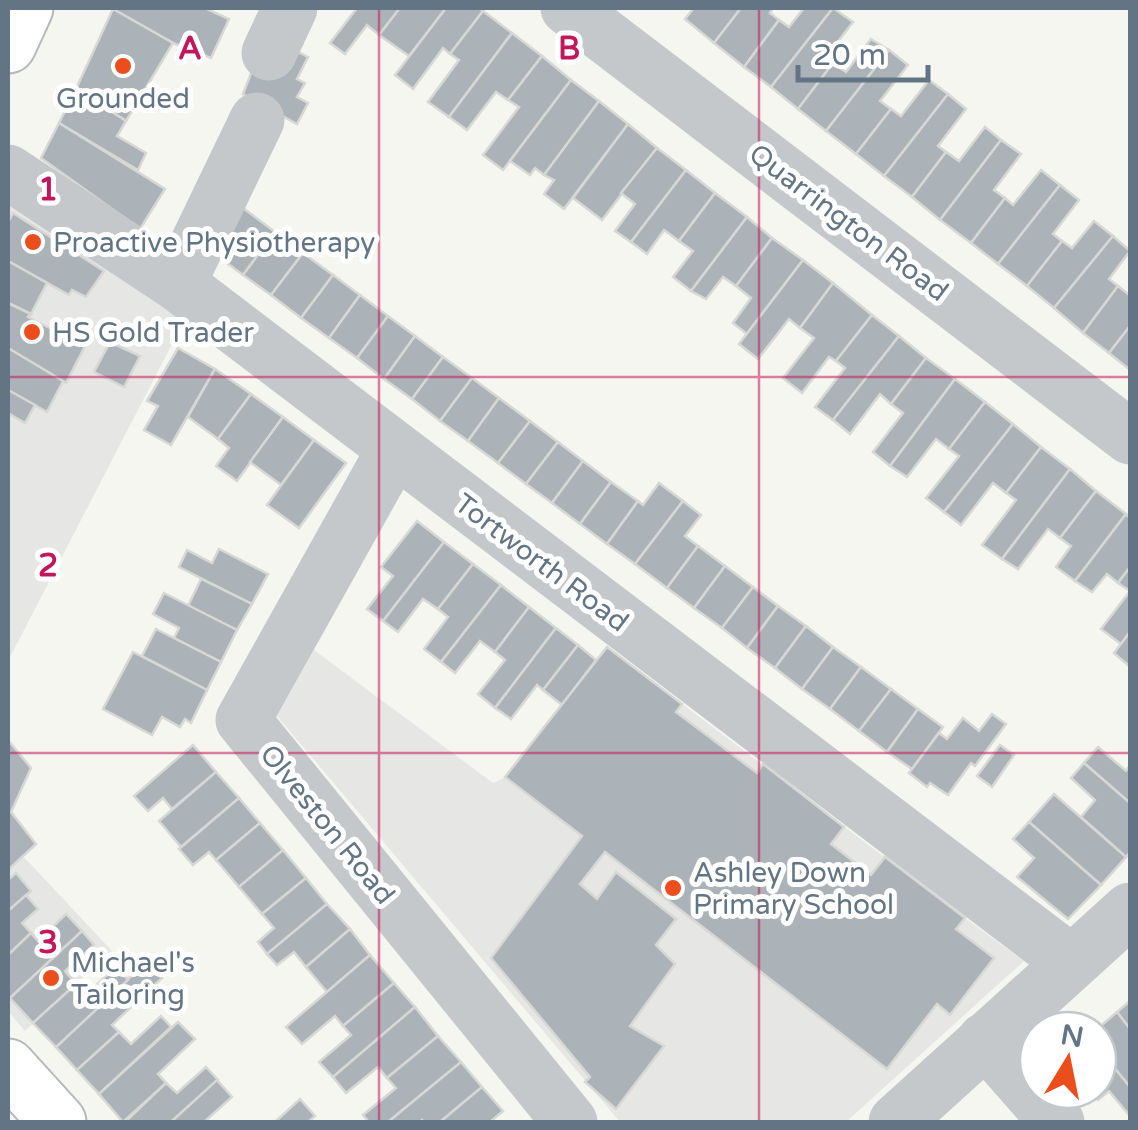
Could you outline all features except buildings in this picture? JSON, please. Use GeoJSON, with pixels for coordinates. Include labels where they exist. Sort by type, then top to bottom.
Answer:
{"type":"FeatureCollection","features":[{"type":"Feature","properties":{"kind":"main road"},"geometry":{"type":"LineString","coordinates":[[8,44],[25,8]]}},
{"type":"Feature","properties":{"kind":"street","name":"Quarrington Road"},"geometry":{"type":"LineString","coordinates":[[568,8],[1130,437]]}},
{"type":"Feature","properties":{"kind":"street"},"geometry":{"type":"LineString","coordinates":[[178,284],[256,120]]}},
{"type":"Feature","properties":{"kind":"street","name":"Tortworth Road"},"geometry":{"type":"LineString","coordinates":[[8,172],[178,284],[1070,962]]}},
{"type":"Feature","properties":{"kind":"street","name":"Olveston Road"},"geometry":{"type":"LineString","coordinates":[[394,450],[243,720],[570,1122]]}},
{"type":"Feature","properties":{"kind":"street"},"geometry":{"type":"LineString","coordinates":[[896,1122],[1130,910]]}},
{"type":"Feature","properties":{"kind":"street"},"geometry":{"type":"LineString","coordinates":[[985,1040],[1057,1122]]}},
{"type":"Feature","properties":{"kind":"shaded area"},"geometry":{"type":"Polygon","coordinates":[[[8,205],[185,319],[8,661],[8,205]]]}},
{"type":"Feature","properties":{"kind":"shaded area","name":"Ashley Down Primary School"},"geometry":{"type":"Polygon","coordinates":[[[607,647],[1024,961],[846,1122],[620,1122],[277,716],[314,650],[493,783],[506,777],[607,647]]]}},
{"type":"Feature","properties":{"kind":"shaded area"},"geometry":{"type":"Polygon","coordinates":[[[8,840],[112,951],[25,1031],[8,1011],[8,840]]]}},
{"type":"Feature","properties":{"kind":"place","name":"Grounded"},"geometry":{"type":"Point","coordinates":[123,66]}},
{"type":"Feature","properties":{"kind":"place","name":"Proactive Physiotherapy"},"geometry":{"type":"Point","coordinates":[33,242]}},
{"type":"Feature","properties":{"kind":"place","name":"HS Gold Trader"},"geometry":{"type":"Point","coordinates":[32,332]}},
{"type":"Feature","properties":{"kind":"place","name":"Ashley Down Primary School"},"geometry":{"type":"Point","coordinates":[673,888]}},
{"type":"Feature","properties":{"kind":"place","name":"Michael's Tailoring"},"geometry":{"type":"Point","coordinates":[51,978]}}]}
